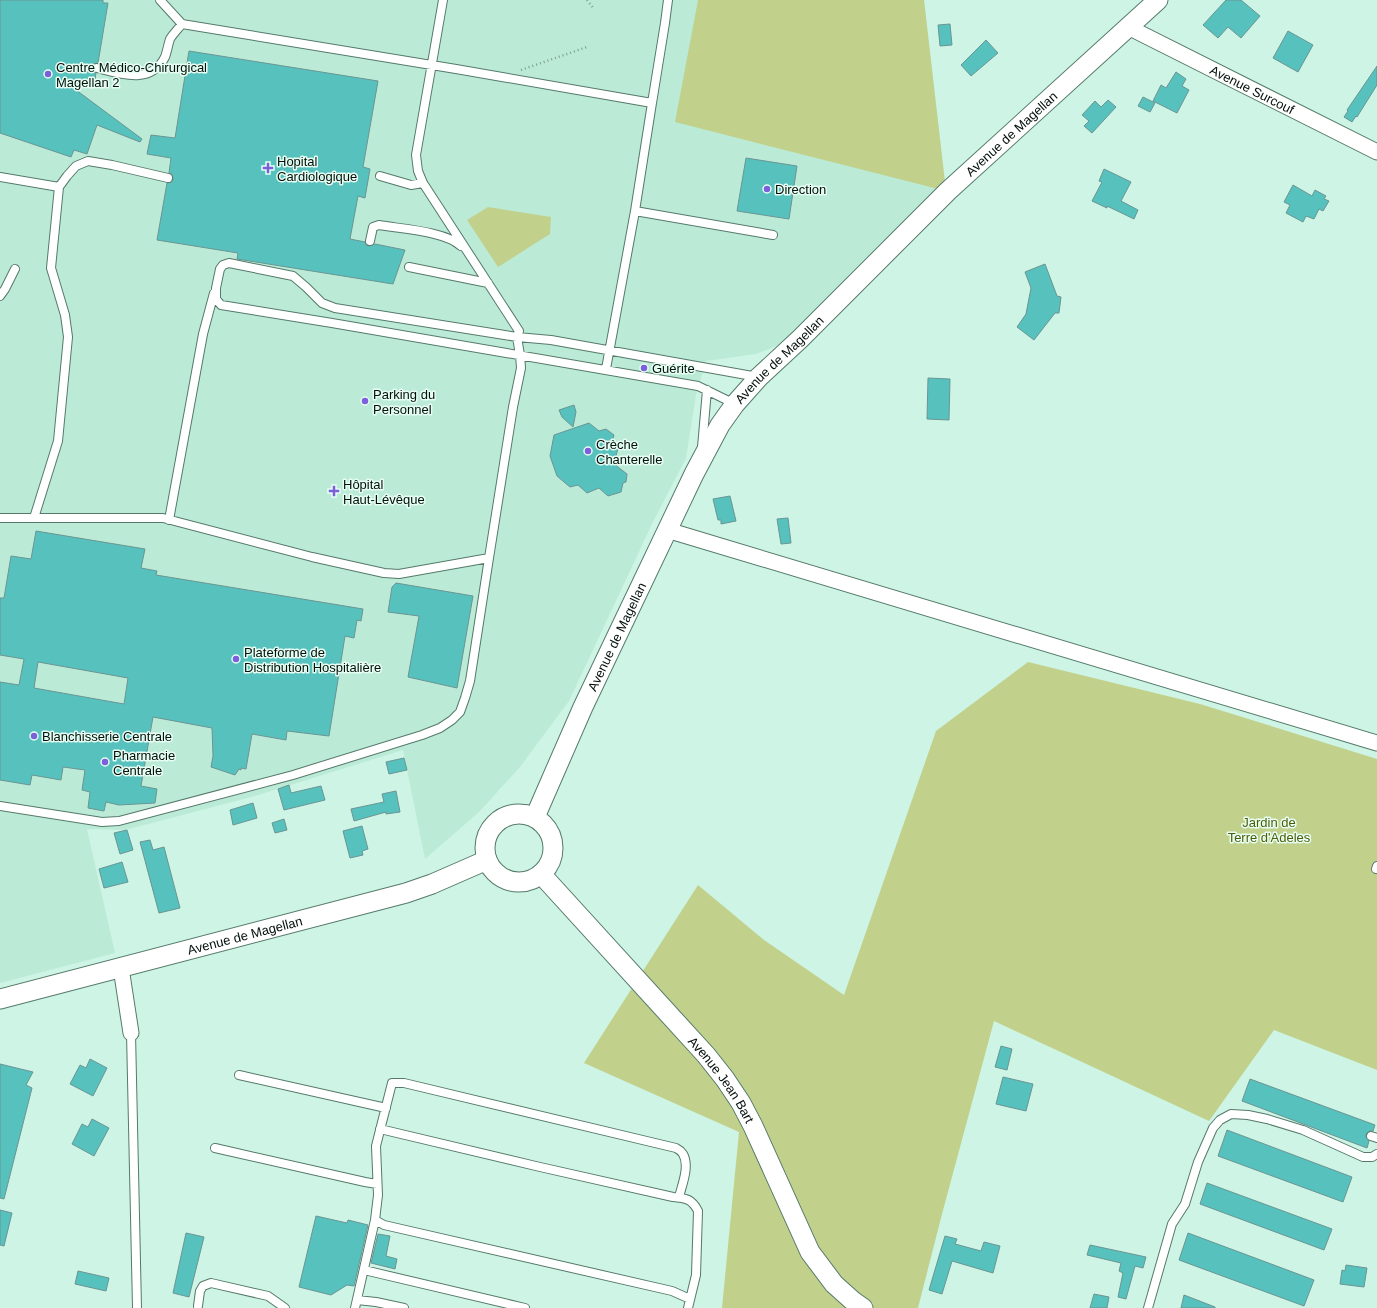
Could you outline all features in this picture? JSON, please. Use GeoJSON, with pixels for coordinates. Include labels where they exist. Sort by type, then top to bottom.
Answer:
{"type":"FeatureCollection","features":[{"type":"Feature","properties":{"kind":"street","name":"Avenue de Magellan"},"geometry":{"type":"LineString","coordinates":[[535,817],[583,707],[667,530],[700,462],[720,425],[735,404],[759,377],[800,339],[948,191],[1158,0]]}},
{"type":"Feature","properties":{"kind":"street","name":"Avenue Surcouf"},"geometry":{"type":"LineString","coordinates":[[1128,27],[1377,152]]}},
{"type":"Feature","properties":{"kind":"street"},"geometry":{"type":"LineString","coordinates":[[667,530],[1377,743]]}},
{"type":"Feature","properties":{"kind":"street"},"geometry":{"type":"LineString","coordinates":[[512,814],[523,814],[535,817],[544,824],[550,833],[553,844],[553,855],[549,866],[532,880],[521,883],[510,882],[500,877],[492,870],[484,849],[486,837],[492,827],[500,819],[512,814]]}},
{"type":"Feature","properties":{"kind":"street","name":"Avenue de Magellan"},"geometry":{"type":"LineString","coordinates":[[0,999],[406,893],[432,884],[487,860]]}},
{"type":"Feature","properties":{"kind":"street","name":"Avenue Jean Bart"},"geometry":{"type":"LineString","coordinates":[[541,874],[706,1055],[725,1080],[741,1103],[753,1126],[810,1252],[834,1284],[864,1308]]}},
{"type":"Feature","properties":{"kind":"street"},"geometry":{"type":"LineString","coordinates":[[121,968],[131,1032]]}},
{"type":"Feature","properties":{"kind":"lane"},"geometry":{"type":"LineString","coordinates":[[160,0],[182,24],[652,103]]}},
{"type":"Feature","properties":{"kind":"lane"},"geometry":{"type":"LineString","coordinates":[[0,806],[102,822],[119,821],[293,775],[422,735],[440,728],[460,712],[470,681],[513,407],[521,368],[517,337],[519,331],[423,183],[418,171],[416,155],[443,0]]}},
{"type":"Feature","properties":{"kind":"lane"},"geometry":{"type":"LineString","coordinates":[[606,369],[635,211],[666,23],[668,0]]}},
{"type":"Feature","properties":{"kind":"lane"},"geometry":{"type":"LineString","coordinates":[[97,68],[126,76],[138,76],[150,72],[160,66],[166,56],[170,38],[182,24]]}},
{"type":"Feature","properties":{"kind":"lane"},"geometry":{"type":"LineString","coordinates":[[34,518],[58,441],[68,337],[65,314],[51,268],[59,187],[76,166],[88,162],[112,165],[168,178]]}},
{"type":"Feature","properties":{"kind":"lane"},"geometry":{"type":"LineString","coordinates":[[380,176],[411,185],[423,183]]}},
{"type":"Feature","properties":{"kind":"lane"},"geometry":{"type":"LineString","coordinates":[[0,177],[59,187]]}},
{"type":"Feature","properties":{"kind":"lane"},"geometry":{"type":"LineString","coordinates":[[635,211],[773,235]]}},
{"type":"Feature","properties":{"kind":"lane"},"geometry":{"type":"LineString","coordinates":[[370,241],[373,227],[379,225],[445,237],[454,237],[453,230]]}},
{"type":"Feature","properties":{"kind":"lane"},"geometry":{"type":"LineString","coordinates":[[445,237],[456,242],[470,255]]}},
{"type":"Feature","properties":{"kind":"lane"},"geometry":{"type":"LineString","coordinates":[[169,520],[203,334],[220,270],[223,265],[229,263],[293,276],[322,303],[335,308],[517,337],[551,340],[759,377]]}},
{"type":"Feature","properties":{"kind":"lane"},"geometry":{"type":"LineString","coordinates":[[409,267],[488,283]]}},
{"type":"Feature","properties":{"kind":"lane"},"geometry":{"type":"LineString","coordinates":[[0,296],[15,269]]}},
{"type":"Feature","properties":{"kind":"lane"},"geometry":{"type":"LineString","coordinates":[[216,288],[216,299],[221,305],[606,369],[698,386],[735,404]]}},
{"type":"Feature","properties":{"kind":"lane"},"geometry":{"type":"LineString","coordinates":[[332,323],[335,308]]}},
{"type":"Feature","properties":{"kind":"lane"},"geometry":{"type":"LineString","coordinates":[[700,462],[707,390]]}},
{"type":"Feature","properties":{"kind":"lane"},"geometry":{"type":"LineString","coordinates":[[0,518],[163,518],[312,557],[384,573],[399,574],[489,558]]}},
{"type":"Feature","properties":{"kind":"lane"},"geometry":{"type":"LineString","coordinates":[[131,1032],[137,1308]]}},
{"type":"Feature","properties":{"kind":"lane"},"geometry":{"type":"LineString","coordinates":[[239,1075],[386,1108]]}},
{"type":"Feature","properties":{"kind":"lane"},"geometry":{"type":"LineString","coordinates":[[404,1308],[376,1302],[356,1304],[375,1220],[378,1195],[376,1146],[392,1083],[404,1083],[676,1148],[682,1152],[686,1167],[679,1197]]}},
{"type":"Feature","properties":{"kind":"lane"},"geometry":{"type":"LineString","coordinates":[[1148,1308],[1172,1224],[1185,1204],[1198,1162],[1213,1128],[1220,1120],[1231,1114],[1248,1115],[1267,1119],[1303,1130],[1363,1157],[1372,1157],[1377,1154]]}},
{"type":"Feature","properties":{"kind":"lane"},"geometry":{"type":"LineString","coordinates":[[380,1129],[547,1169],[686,1198],[694,1203],[698,1211],[696,1275],[688,1308]]}},
{"type":"Feature","properties":{"kind":"lane"},"geometry":{"type":"LineString","coordinates":[[215,1148],[377,1184]]}},
{"type":"Feature","properties":{"kind":"lane"},"geometry":{"type":"LineString","coordinates":[[375,1220],[384,1225],[672,1292],[690,1299]]}},
{"type":"Feature","properties":{"kind":"lane"},"geometry":{"type":"LineString","coordinates":[[364,1270],[525,1308]]}},
{"type":"Feature","properties":{"kind":"lane"},"geometry":{"type":"LineString","coordinates":[[198,1306],[200,1291],[203,1286],[211,1283],[268,1296],[285,1308]]}},
{"type":"Feature","properties":{"kind":"path"},"geometry":{"type":"LineString","coordinates":[[586,0],[594,9]]}},
{"type":"Feature","properties":{"kind":"path"},"geometry":{"type":"LineString","coordinates":[[500,77],[587,47]]}},
{"type":"Feature","properties":{"kind":"shaded area","name":"Hôpital Haut-Lévêque"},"geometry":{"type":"Polygon","coordinates":[[[0,0],[924,0],[946,191],[784,343],[756,354],[706,361],[696,395],[686,458],[652,524],[569,701],[520,767],[479,812],[425,859],[403,750],[255,796],[125,830],[87,829],[115,953],[0,983],[0,0]]]}},
{"type":"Feature","properties":{"kind":"green space"},"geometry":{"type":"Polygon","coordinates":[[[698,0],[924,0],[946,191],[675,122],[698,0]]]}},
{"type":"Feature","properties":{"kind":"green space"},"geometry":{"type":"Polygon","coordinates":[[[488,207],[551,217],[550,234],[498,267],[467,220],[488,207]]]}},
{"type":"Feature","properties":{"kind":"green space","name":"Jardin de Terre d'Adeles"},"geometry":{"type":"Polygon","coordinates":[[[1028,662],[1200,704],[1377,759],[1377,1070],[1274,1030],[1209,1121],[994,1021],[918,1308],[722,1308],[739,1132],[584,1063],[698,885],[764,940],[844,995],[936,731],[1028,662]]]}},
{"type":"Feature","properties":{"kind":"building","name":"Centre Médico-Chirurgical Magellan 2"},"geometry":{"type":"Polygon","coordinates":[[[0,0],[103,0],[103,3],[108,3],[98,63],[93,64],[92,67],[93,72],[96,73],[94,86],[64,81],[142,139],[140,142],[97,125],[87,154],[74,150],[71,157],[0,133],[0,0]]]}},
{"type":"Feature","properties":{"kind":"building"},"geometry":{"type":"Polygon","coordinates":[[[1226,0],[1241,0],[1260,16],[1241,38],[1228,27],[1218,38],[1203,25],[1226,0]]]}},
{"type":"Feature","properties":{"kind":"building"},"geometry":{"type":"Polygon","coordinates":[[[950,24],[952,45],[940,46],[938,25],[950,24]]]}},
{"type":"Feature","properties":{"kind":"building"},"geometry":{"type":"Polygon","coordinates":[[[1288,31],[1313,45],[1298,72],[1273,58],[1288,31]]]}},
{"type":"Feature","properties":{"kind":"building"},"geometry":{"type":"Polygon","coordinates":[[[986,40],[998,53],[971,76],[961,65],[986,40]]]}},
{"type":"Feature","properties":{"kind":"building","name":"Hopital Cardiologique"},"geometry":{"type":"Polygon","coordinates":[[[189,51],[378,81],[363,167],[370,169],[365,198],[358,196],[350,239],[365,242],[366,245],[369,246],[375,244],[405,250],[393,284],[237,259],[238,253],[157,240],[167,183],[172,182],[173,179],[172,174],[169,173],[171,158],[147,154],[151,135],[175,138],[189,51]]]}},
{"type":"Feature","properties":{"kind":"building"},"geometry":{"type":"Polygon","coordinates":[[[1377,66],[1377,85],[1357,117],[1356,116],[1352,122],[1344,117],[1348,111],[1347,110],[1377,66]]]}},
{"type":"Feature","properties":{"kind":"building"},"geometry":{"type":"Polygon","coordinates":[[[1176,72],[1186,79],[1182,86],[1189,90],[1177,113],[1153,101],[1161,85],[1166,88],[1176,72]]]}},
{"type":"Feature","properties":{"kind":"building"},"geometry":{"type":"Polygon","coordinates":[[[1143,97],[1155,103],[1150,112],[1138,106],[1143,97]]]}},
{"type":"Feature","properties":{"kind":"building"},"geometry":{"type":"Polygon","coordinates":[[[1108,100],[1116,107],[1092,133],[1084,126],[1089,121],[1082,115],[1095,101],[1101,107],[1108,100]]]}},
{"type":"Feature","properties":{"kind":"building","name":"Direction"},"geometry":{"type":"Polygon","coordinates":[[[746,158],[797,166],[789,219],[737,211],[746,158]]]}},
{"type":"Feature","properties":{"kind":"building"},"geometry":{"type":"Polygon","coordinates":[[[1104,169],[1131,182],[1121,201],[1138,210],[1134,219],[1107,206],[1107,208],[1092,201],[1102,182],[1099,181],[1104,169]]]}},
{"type":"Feature","properties":{"kind":"building"},"geometry":{"type":"Polygon","coordinates":[[[1293,185],[1312,196],[1315,190],[1326,196],[1324,199],[1329,201],[1323,211],[1319,209],[1314,219],[1306,216],[1303,222],[1286,213],[1290,205],[1284,202],[1293,185]]]}},
{"type":"Feature","properties":{"kind":"building"},"geometry":{"type":"Polygon","coordinates":[[[1045,264],[1057,296],[1061,297],[1059,313],[1055,313],[1034,340],[1017,327],[1026,314],[1031,288],[1025,272],[1045,264]]]}},
{"type":"Feature","properties":{"kind":"building"},"geometry":{"type":"Polygon","coordinates":[[[928,378],[950,379],[949,420],[927,419],[928,378]]]}},
{"type":"Feature","properties":{"kind":"building"},"geometry":{"type":"Polygon","coordinates":[[[574,405],[576,412],[573,427],[562,417],[559,410],[574,405]]]}},
{"type":"Feature","properties":{"kind":"building","name":"Crèche Chanterelle"},"geometry":{"type":"Polygon","coordinates":[[[589,423],[599,431],[606,429],[614,435],[612,442],[618,448],[614,464],[627,474],[626,482],[623,483],[621,492],[608,496],[599,488],[587,493],[578,485],[570,487],[557,476],[550,456],[554,435],[589,423]]]}},
{"type":"Feature","properties":{"kind":"building"},"geometry":{"type":"Polygon","coordinates":[[[730,496],[736,521],[721,524],[721,520],[718,520],[713,499],[730,496]]]}},
{"type":"Feature","properties":{"kind":"building"},"geometry":{"type":"Polygon","coordinates":[[[788,518],[791,543],[781,544],[777,519],[788,518]]]}},
{"type":"Feature","properties":{"kind":"building"},"geometry":{"type":"Polygon","coordinates":[[[36,531],[145,549],[141,568],[157,571],[156,575],[363,609],[361,621],[357,620],[354,638],[345,636],[329,736],[287,731],[286,740],[252,734],[246,769],[239,769],[235,775],[211,767],[213,756],[212,728],[153,717],[141,786],[157,789],[155,803],[119,805],[106,802],[104,811],[88,808],[90,792],[82,790],[85,770],[63,767],[61,780],[32,775],[30,785],[0,780],[0,682],[19,685],[24,659],[0,655],[0,598],[4,598],[11,556],[31,559],[36,531]],[[38,662],[34,688],[124,704],[128,678],[38,662]]]}},
{"type":"Feature","properties":{"kind":"building"},"geometry":{"type":"Polygon","coordinates":[[[396,583],[473,596],[457,688],[408,677],[419,616],[388,612],[392,587],[396,583]]]}},
{"type":"Feature","properties":{"kind":"building"},"geometry":{"type":"Polygon","coordinates":[[[404,758],[407,770],[389,774],[386,762],[404,758]]]}},
{"type":"Feature","properties":{"kind":"building"},"geometry":{"type":"Polygon","coordinates":[[[289,785],[291,793],[321,786],[325,800],[284,810],[278,789],[289,785]]]}},
{"type":"Feature","properties":{"kind":"building"},"geometry":{"type":"Polygon","coordinates":[[[396,791],[400,812],[386,814],[386,812],[354,821],[351,809],[384,802],[382,794],[396,791]]]}},
{"type":"Feature","properties":{"kind":"building"},"geometry":{"type":"Polygon","coordinates":[[[253,803],[257,818],[233,825],[230,810],[253,803]]]}},
{"type":"Feature","properties":{"kind":"building"},"geometry":{"type":"Polygon","coordinates":[[[284,819],[287,830],[275,833],[272,823],[284,819]]]}},
{"type":"Feature","properties":{"kind":"building"},"geometry":{"type":"Polygon","coordinates":[[[362,826],[368,849],[362,851],[363,855],[350,858],[343,831],[362,826]]]}},
{"type":"Feature","properties":{"kind":"building"},"geometry":{"type":"Polygon","coordinates":[[[127,830],[133,850],[120,854],[114,833],[127,830]]]}},
{"type":"Feature","properties":{"kind":"building"},"geometry":{"type":"Polygon","coordinates":[[[150,840],[153,850],[164,847],[180,908],[159,913],[140,842],[150,840]]]}},
{"type":"Feature","properties":{"kind":"building"},"geometry":{"type":"Polygon","coordinates":[[[122,862],[128,882],[104,888],[99,869],[122,862]]]}},
{"type":"Feature","properties":{"kind":"building"},"geometry":{"type":"Polygon","coordinates":[[[1001,1046],[1012,1049],[1007,1070],[995,1067],[1001,1046]]]}},
{"type":"Feature","properties":{"kind":"building"},"geometry":{"type":"Polygon","coordinates":[[[90,1059],[107,1068],[93,1096],[70,1084],[80,1065],[86,1068],[90,1059]]]}},
{"type":"Feature","properties":{"kind":"building"},"geometry":{"type":"Polygon","coordinates":[[[0,1064],[33,1072],[26,1085],[32,1088],[4,1199],[0,1198],[0,1064]]]}},
{"type":"Feature","properties":{"kind":"building"},"geometry":{"type":"Polygon","coordinates":[[[1003,1077],[1033,1084],[1026,1111],[996,1104],[1003,1077]]]}},
{"type":"Feature","properties":{"kind":"building"},"geometry":{"type":"Polygon","coordinates":[[[1250,1079],[1375,1125],[1373,1131],[1366,1134],[1369,1141],[1367,1148],[1242,1101],[1250,1079]]]}},
{"type":"Feature","properties":{"kind":"building"},"geometry":{"type":"Polygon","coordinates":[[[92,1119],[109,1128],[94,1156],[72,1144],[82,1124],[88,1127],[92,1119]]]}},
{"type":"Feature","properties":{"kind":"building"},"geometry":{"type":"Polygon","coordinates":[[[1227,1130],[1352,1177],[1343,1202],[1218,1156],[1227,1130]]]}},
{"type":"Feature","properties":{"kind":"building"},"geometry":{"type":"Polygon","coordinates":[[[1207,1183],[1332,1229],[1324,1250],[1200,1204],[1207,1183]]]}},
{"type":"Feature","properties":{"kind":"building"},"geometry":{"type":"Polygon","coordinates":[[[0,1210],[12,1213],[4,1246],[0,1245],[0,1210]]]}},
{"type":"Feature","properties":{"kind":"building"},"geometry":{"type":"Polygon","coordinates":[[[316,1216],[347,1223],[348,1220],[368,1225],[354,1286],[347,1285],[331,1295],[299,1287],[316,1216]]]}},
{"type":"Feature","properties":{"kind":"building"},"geometry":{"type":"Polygon","coordinates":[[[186,1233],[204,1237],[189,1297],[173,1293],[186,1233]]]}},
{"type":"Feature","properties":{"kind":"building"},"geometry":{"type":"Polygon","coordinates":[[[1188,1233],[1314,1280],[1304,1306],[1179,1260],[1188,1233]]]}},
{"type":"Feature","properties":{"kind":"building"},"geometry":{"type":"Polygon","coordinates":[[[378,1234],[390,1236],[386,1256],[397,1259],[395,1269],[371,1263],[378,1234]]]}},
{"type":"Feature","properties":{"kind":"building"},"geometry":{"type":"Polygon","coordinates":[[[945,1236],[957,1239],[955,1244],[981,1251],[984,1242],[1000,1246],[993,1273],[952,1261],[942,1294],[929,1290],[945,1236]]]}},
{"type":"Feature","properties":{"kind":"building"},"geometry":{"type":"Polygon","coordinates":[[[1090,1245],[1146,1257],[1143,1268],[1135,1266],[1126,1299],[1118,1297],[1123,1273],[1119,1271],[1121,1263],[1087,1255],[1090,1245]]]}},
{"type":"Feature","properties":{"kind":"building"},"geometry":{"type":"Polygon","coordinates":[[[1346,1265],[1367,1268],[1364,1287],[1340,1284],[1342,1270],[1345,1271],[1346,1265]]]}},
{"type":"Feature","properties":{"kind":"building"},"geometry":{"type":"Polygon","coordinates":[[[78,1271],[109,1278],[106,1291],[75,1284],[78,1271]]]}},
{"type":"Feature","properties":{"kind":"building"},"geometry":{"type":"Polygon","coordinates":[[[1094,1294],[1109,1297],[1107,1308],[1090,1308],[1094,1294]]]}},
{"type":"Feature","properties":{"kind":"building"},"geometry":{"type":"Polygon","coordinates":[[[1184,1295],[1215,1307],[1215,1308],[1181,1308],[1184,1295]]]}},
{"type":"Feature","properties":{"kind":"place","name":"Centre Médico-Chirurgical Magellan 2"},"geometry":{"type":"Point","coordinates":[48,74]}},
{"type":"Feature","properties":{"kind":"place","name":"Hopital Cardiologique"},"geometry":{"type":"Point","coordinates":[268,168]}},
{"type":"Feature","properties":{"kind":"place","name":"Direction"},"geometry":{"type":"Point","coordinates":[767,189]}},
{"type":"Feature","properties":{"kind":"place","name":"Guérite"},"geometry":{"type":"Point","coordinates":[644,368]}},
{"type":"Feature","properties":{"kind":"place","name":"Parking du Personnel"},"geometry":{"type":"Point","coordinates":[365,401]}},
{"type":"Feature","properties":{"kind":"place","name":"Crèche Chanterelle"},"geometry":{"type":"Point","coordinates":[588,451]}},
{"type":"Feature","properties":{"kind":"place","name":"Hôpital Haut-Lévêque"},"geometry":{"type":"Point","coordinates":[334,491]}},
{"type":"Feature","properties":{"kind":"place","name":"Plateforme de Distribution Hospitalière"},"geometry":{"type":"Point","coordinates":[236,659]}},
{"type":"Feature","properties":{"kind":"place","name":"Blanchisserie Centrale"},"geometry":{"type":"Point","coordinates":[34,736]}},
{"type":"Feature","properties":{"kind":"place","name":"Pharmacie Centrale"},"geometry":{"type":"Point","coordinates":[105,762]}}]}
